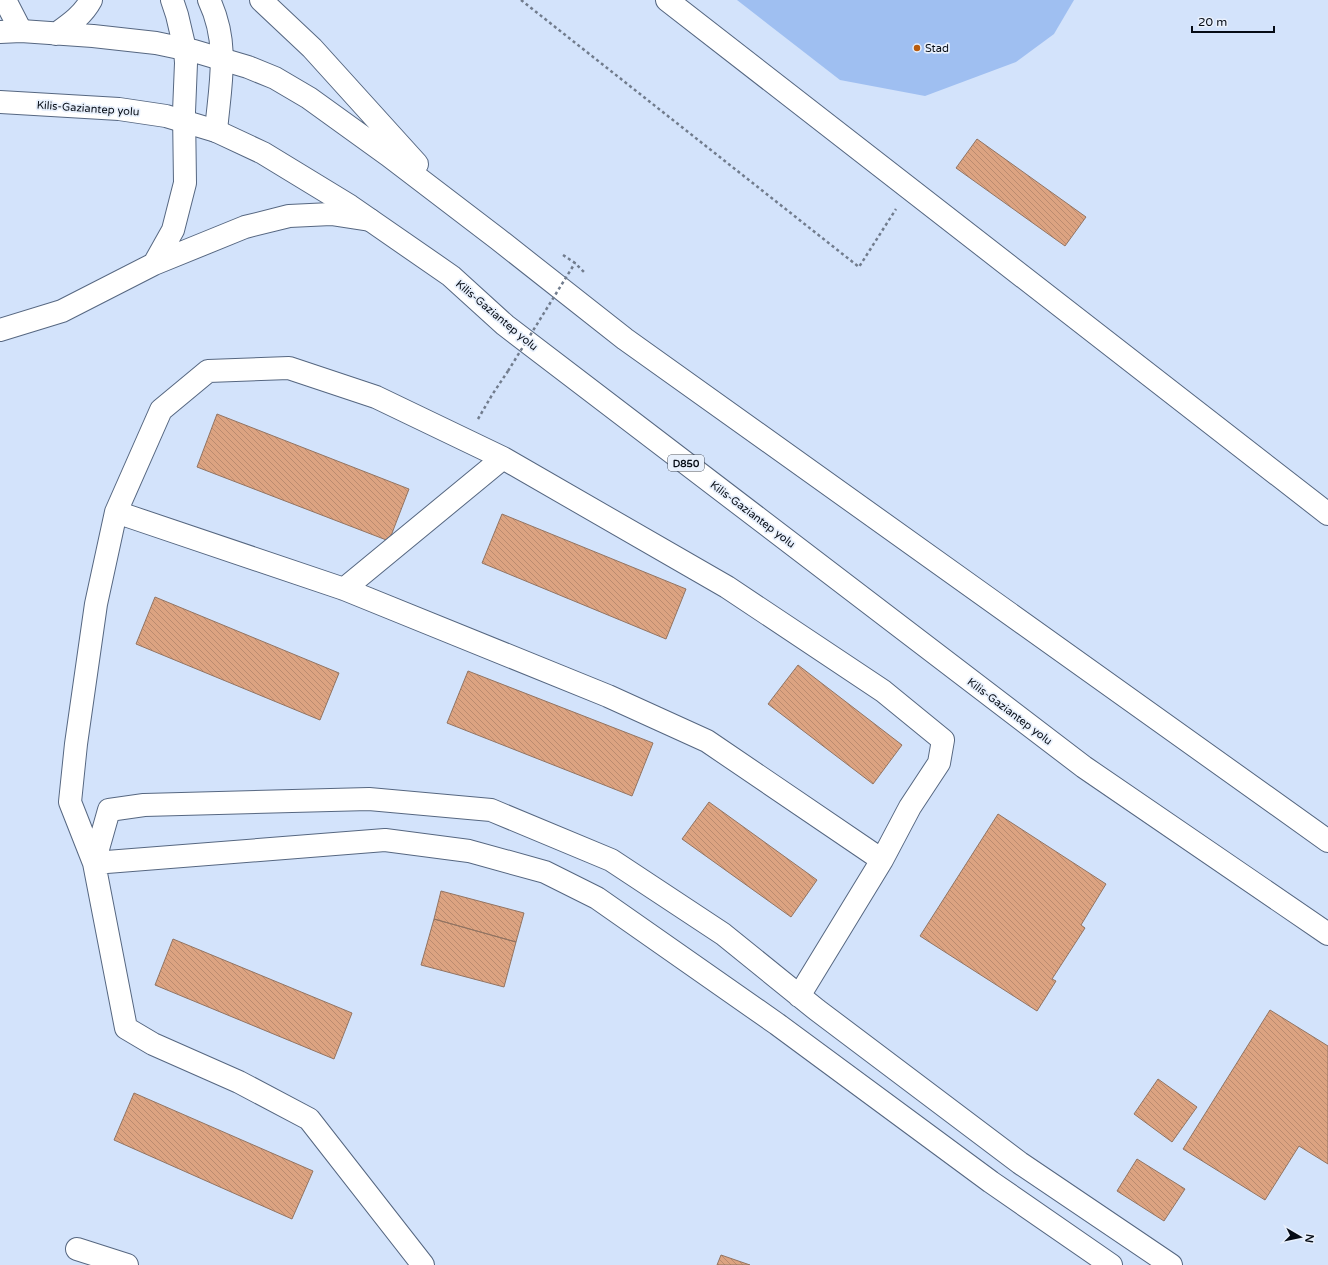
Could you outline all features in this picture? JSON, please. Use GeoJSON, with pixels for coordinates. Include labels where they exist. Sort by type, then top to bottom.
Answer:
{"type":"FeatureCollection","features":[{"type":"Feature","properties":{"kind":"main road"},"geometry":{"type":"LineString","coordinates":[[5,0],[10,32],[93,36],[156,43],[185,49],[248,66],[274,78],[309,98],[388,155],[625,338],[1328,841]]}},
{"type":"Feature","properties":{"kind":"main road"},"geometry":{"type":"LineString","coordinates":[[56,34],[74,22],[87,8],[91,0]]}},
{"type":"Feature","properties":{"kind":"main road"},"geometry":{"type":"LineString","coordinates":[[154,264],[173,230],[185,183],[185,49],[172,0]]}},
{"type":"Feature","properties":{"kind":"main road"},"geometry":{"type":"LineString","coordinates":[[210,0],[222,39],[223,59],[216,131]]}},
{"type":"Feature","properties":{"kind":"main road"},"geometry":{"type":"LineString","coordinates":[[261,0],[312,48],[452,204]]}},
{"type":"Feature","properties":{"kind":"main road"},"geometry":{"type":"LineString","coordinates":[[667,0],[1328,514]]}},
{"type":"Feature","properties":{"kind":"main road","name":"Kilis-Gaziantep yolu"},"geometry":{"type":"LineString","coordinates":[[0,102],[119,108],[166,116],[184,121],[216,131],[263,153],[350,206],[451,276],[505,325],[1084,767],[1328,934]]}},
{"type":"Feature","properties":{"kind":"main road"},"geometry":{"type":"LineString","coordinates":[[0,330],[62,311],[154,264],[245,227],[289,216],[331,214],[370,220]]}},
{"type":"Feature","properties":{"kind":"main road"},"geometry":{"type":"LineString","coordinates":[[423,1265],[309,1119],[239,1082],[154,1044],[126,1028],[94,863],[70,802],[76,744],[96,604],[116,512],[161,410],[208,371],[289,368],[376,397],[503,458],[727,587],[883,691],[943,740],[939,763],[910,808],[882,860],[799,996]]}},
{"type":"Feature","properties":{"kind":"main road"},"geometry":{"type":"LineString","coordinates":[[344,589],[503,458]]}},
{"type":"Feature","properties":{"kind":"main road"},"geometry":{"type":"LineString","coordinates":[[116,512],[344,589],[608,696],[707,741],[882,860]]}},
{"type":"Feature","properties":{"kind":"main road"},"geometry":{"type":"LineString","coordinates":[[94,863],[109,810],[144,805],[369,799],[491,810],[611,860],[723,934],[799,996],[1020,1163],[1171,1265]]}},
{"type":"Feature","properties":{"kind":"main road"},"geometry":{"type":"LineString","coordinates":[[94,863],[385,840],[469,851],[545,872],[597,898],[771,1019],[991,1182],[1111,1265]]}},
{"type":"Feature","properties":{"kind":"main road"},"geometry":{"type":"LineString","coordinates":[[77,1249],[127,1265]]}},
{"type":"Feature","properties":{"kind":"path"},"geometry":{"type":"LineString","coordinates":[[521,0],[859,267],[909,188]]}},
{"type":"Feature","properties":{"kind":"path"},"geometry":{"type":"LineString","coordinates":[[492,395],[576,263]]}},
{"type":"Feature","properties":{"kind":"shaded area","name":"Stad"},"geometry":{"type":"Polygon","coordinates":[[[737,0],[1074,0],[1054,34],[1016,62],[925,96],[840,80],[737,0]]]}},
{"type":"Feature","properties":{"kind":"building"},"geometry":{"type":"Polygon","coordinates":[[[977,139],[1086,217],[1065,246],[956,168],[977,139]]]}},
{"type":"Feature","properties":{"kind":"building"},"geometry":{"type":"Polygon","coordinates":[[[217,414],[409,489],[389,541],[197,467],[217,414]]]}},
{"type":"Feature","properties":{"kind":"building"},"geometry":{"type":"Polygon","coordinates":[[[502,514],[686,589],[666,639],[482,563],[502,514]]]}},
{"type":"Feature","properties":{"kind":"building"},"geometry":{"type":"Polygon","coordinates":[[[155,597],[339,673],[320,720],[136,644],[155,597]]]}},
{"type":"Feature","properties":{"kind":"building"},"geometry":{"type":"Polygon","coordinates":[[[798,665],[902,745],[873,784],[768,704],[798,665]]]}},
{"type":"Feature","properties":{"kind":"building"},"geometry":{"type":"Polygon","coordinates":[[[468,671],[653,743],[632,796],[447,723],[468,671]]]}},
{"type":"Feature","properties":{"kind":"building"},"geometry":{"type":"Polygon","coordinates":[[[709,802],[817,880],[791,917],[682,839],[709,802]]]}},
{"type":"Feature","properties":{"kind":"building"},"geometry":{"type":"Polygon","coordinates":[[[998,814],[1106,884],[1081,925],[1085,928],[1052,979],[1056,981],[1037,1011],[920,936],[998,814]]]}},
{"type":"Feature","properties":{"kind":"building"},"geometry":{"type":"Polygon","coordinates":[[[441,891],[524,913],[516,942],[434,919],[441,891]]]}},
{"type":"Feature","properties":{"kind":"building"},"geometry":{"type":"Polygon","coordinates":[[[434,919],[516,942],[504,987],[421,965],[434,919]]]}},
{"type":"Feature","properties":{"kind":"building"},"geometry":{"type":"Polygon","coordinates":[[[173,939],[352,1013],[334,1059],[155,985],[173,939]]]}},
{"type":"Feature","properties":{"kind":"building"},"geometry":{"type":"Polygon","coordinates":[[[1270,1010],[1328,1046],[1328,1164],[1299,1146],[1265,1200],[1183,1149],[1270,1010]]]}},
{"type":"Feature","properties":{"kind":"building"},"geometry":{"type":"Polygon","coordinates":[[[1158,1079],[1197,1107],[1172,1142],[1134,1114],[1158,1079]]]}},
{"type":"Feature","properties":{"kind":"building"},"geometry":{"type":"Polygon","coordinates":[[[134,1093],[313,1171],[292,1219],[114,1140],[134,1093]]]}},
{"type":"Feature","properties":{"kind":"building"},"geometry":{"type":"Polygon","coordinates":[[[1137,1159],[1185,1189],[1164,1221],[1117,1191],[1137,1159]]]}},
{"type":"Feature","properties":{"kind":"building"},"geometry":{"type":"Polygon","coordinates":[[[721,1255],[750,1265],[717,1265],[721,1255]]]}},
{"type":"Feature","properties":{"kind":"place","name":"Stad"},"geometry":{"type":"Point","coordinates":[917,48]}}]}
